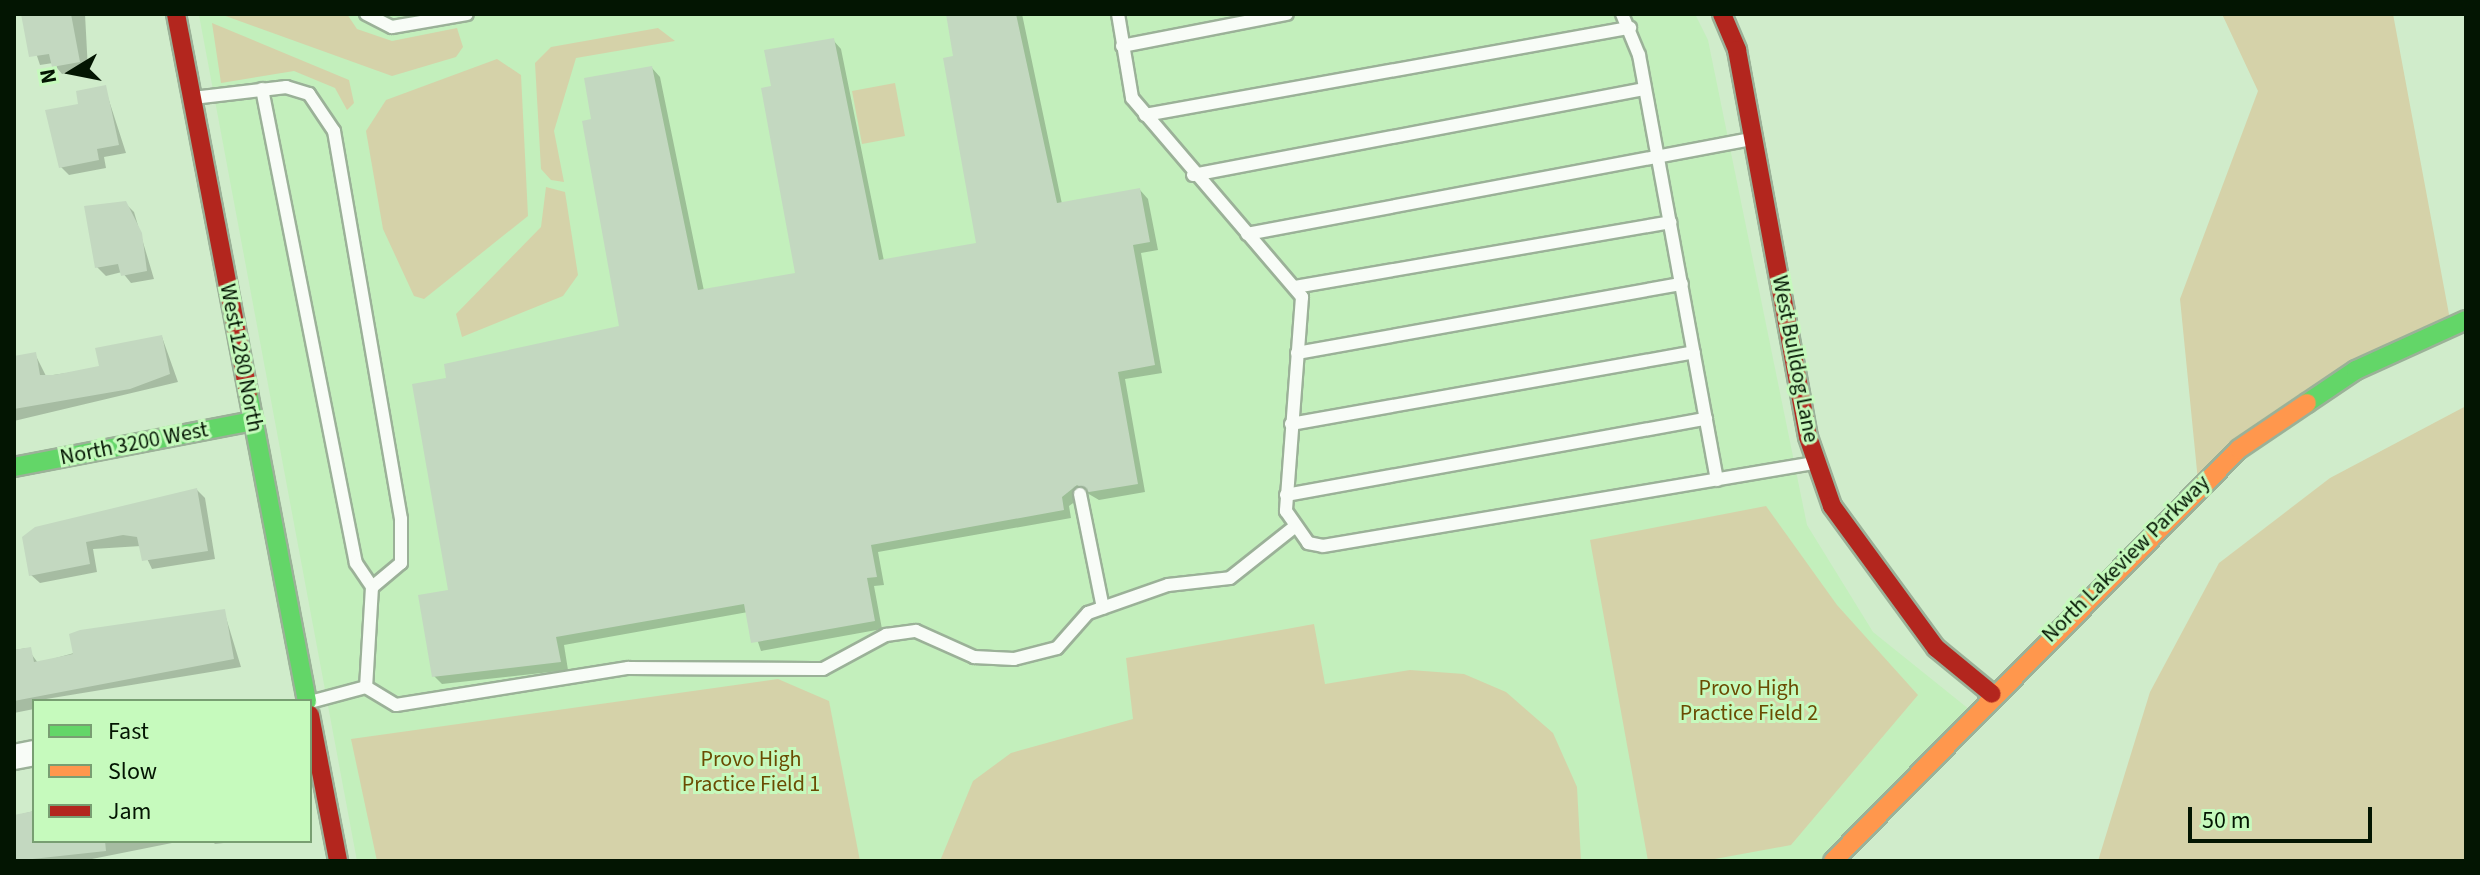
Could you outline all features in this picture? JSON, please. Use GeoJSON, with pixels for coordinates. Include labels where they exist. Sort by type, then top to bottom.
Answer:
{"type":"FeatureCollection","features":[{"type":"Feature","properties":{"kind":"street","name":"West 1280 North"},"geometry":{"type":"LineString","coordinates":[[176,14],[308,699]]}},
{"type":"Feature","properties":{"kind":"street","name":"West Bulldog Lane"},"geometry":{"type":"LineString","coordinates":[[1722,14],[1753,139],[1817,463],[1832,506],[1869,565],[1936,648],[1992,694]]}},
{"type":"Feature","properties":{"kind":"street","name":"North Lakeview Parkway"},"geometry":{"type":"LineString","coordinates":[[1833,861],[1992,694],[2239,449],[2356,370],[2466,320]]}},
{"type":"Feature","properties":{"kind":"street","name":"North 3200 West"},"geometry":{"type":"LineString","coordinates":[[14,467],[253,421]]}},
{"type":"Feature","properties":{"kind":"street"},"geometry":{"type":"LineString","coordinates":[[312,725],[338,861]]}},
{"type":"Feature","properties":{"kind":"lane"},"geometry":{"type":"LineString","coordinates":[[366,14],[392,27],[467,14]]}},
{"type":"Feature","properties":{"kind":"lane"},"geometry":{"type":"LineString","coordinates":[[1118,14],[1132,98],[1193,175],[1302,297],[1286,495],[1293,528],[1323,546],[1817,463]]}},
{"type":"Feature","properties":{"kind":"lane"},"geometry":{"type":"LineString","coordinates":[[1122,46],[1287,14]]}},
{"type":"Feature","properties":{"kind":"lane"},"geometry":{"type":"LineString","coordinates":[[1622,14],[1630,28],[1645,89],[1717,480]]}},
{"type":"Feature","properties":{"kind":"lane"},"geometry":{"type":"LineString","coordinates":[[1145,115],[1630,28]]}},
{"type":"Feature","properties":{"kind":"lane"},"geometry":{"type":"LineString","coordinates":[[262,89],[356,563],[372,587],[374,658],[366,687]]}},
{"type":"Feature","properties":{"kind":"lane"},"geometry":{"type":"LineString","coordinates":[[190,98],[262,89],[309,94],[334,131],[401,519],[401,563],[372,587]]}},
{"type":"Feature","properties":{"kind":"lane"},"geometry":{"type":"LineString","coordinates":[[1193,175],[1645,89]]}},
{"type":"Feature","properties":{"kind":"lane"},"geometry":{"type":"LineString","coordinates":[[1247,234],[1753,139]]}},
{"type":"Feature","properties":{"kind":"lane"},"geometry":{"type":"LineString","coordinates":[[1295,287],[1670,222]]}},
{"type":"Feature","properties":{"kind":"lane"},"geometry":{"type":"LineString","coordinates":[[1297,353],[1682,284]]}},
{"type":"Feature","properties":{"kind":"lane"},"geometry":{"type":"LineString","coordinates":[[1291,424],[1694,352]]}},
{"type":"Feature","properties":{"kind":"lane"},"geometry":{"type":"LineString","coordinates":[[1286,495],[1706,419]]}},
{"type":"Feature","properties":{"kind":"lane"},"geometry":{"type":"LineString","coordinates":[[1080,494],[1103,608]]}},
{"type":"Feature","properties":{"kind":"lane"},"geometry":{"type":"LineString","coordinates":[[312,701],[366,687],[396,705],[628,668],[823,669],[886,635],[916,631],[974,657],[1014,659],[1057,648],[1088,613],[1168,585],[1230,578],[1293,528]]}},
{"type":"Feature","properties":{"kind":"shaded area"},"geometry":{"type":"Polygon","coordinates":[[[1695,14],[1708,40],[1807,525],[1873,632],[1985,722],[1848,861],[357,861],[199,15],[1695,14]]]}},
{"type":"Feature","properties":{"kind":"green space"},"geometry":{"type":"Polygon","coordinates":[[[220,14],[347,14],[357,29],[392,41],[457,28],[463,47],[456,57],[392,76],[220,14]]]}},
{"type":"Feature","properties":{"kind":"green space"},"geometry":{"type":"Polygon","coordinates":[[[2222,14],[2393,14],[2451,325],[2198,481],[2180,299],[2258,91],[2222,14]]]}},
{"type":"Feature","properties":{"kind":"green space"},"geometry":{"type":"Polygon","coordinates":[[[212,23],[349,80],[354,103],[347,110],[335,88],[294,71],[221,83],[212,23]]]}},
{"type":"Feature","properties":{"kind":"green space"},"geometry":{"type":"Polygon","coordinates":[[[658,28],[675,41],[576,58],[554,131],[564,182],[551,180],[541,169],[535,63],[551,47],[658,28]]]}},
{"type":"Feature","properties":{"kind":"green space"},"geometry":{"type":"Polygon","coordinates":[[[497,59],[521,75],[528,216],[424,299],[414,296],[383,229],[366,131],[386,100],[497,59]]]}},
{"type":"Feature","properties":{"kind":"green space"},"geometry":{"type":"Polygon","coordinates":[[[895,83],[905,136],[862,144],[852,91],[895,83]]]}},
{"type":"Feature","properties":{"kind":"green space"},"geometry":{"type":"Polygon","coordinates":[[[546,187],[565,192],[578,275],[563,296],[462,337],[456,314],[541,227],[546,187]]]}},
{"type":"Feature","properties":{"kind":"green space"},"geometry":{"type":"Polygon","coordinates":[[[2466,406],[2466,861],[2098,861],[2150,692],[2219,563],[2330,478],[2466,406]]]}},
{"type":"Feature","properties":{"kind":"green space","name":"Provo High Practice Field 2"},"geometry":{"type":"Polygon","coordinates":[[[1766,506],[1837,605],[1918,695],[1791,845],[1704,861],[1648,861],[1590,540],[1766,506]]]}},
{"type":"Feature","properties":{"kind":"green space"},"geometry":{"type":"Polygon","coordinates":[[[1314,624],[1325,684],[1410,670],[1464,674],[1506,692],[1553,733],[1577,787],[1581,861],[940,861],[973,781],[1011,753],[1133,719],[1126,658],[1314,624]]]}},
{"type":"Feature","properties":{"kind":"green space","name":"Provo High Practice Field 1"},"geometry":{"type":"Polygon","coordinates":[[[778,679],[829,701],[860,861],[377,861],[351,739],[778,679]]]}},
{"type":"Feature","properties":{"kind":"building"},"geometry":{"type":"Polygon","coordinates":[[[21,14],[71,14],[80,62],[52,67],[49,54],[29,57],[21,14]]]}},
{"type":"Feature","properties":{"kind":"building"},"geometry":{"type":"Polygon","coordinates":[[[946,14],[1016,14],[1057,203],[1140,188],[1150,242],[1133,245],[1155,365],[1118,372],[1138,484],[1089,492],[1077,485],[1062,497],[1064,510],[871,545],[877,577],[867,578],[875,621],[751,643],[744,604],[556,637],[561,662],[432,677],[418,595],[448,590],[412,384],[446,378],[444,364],[619,326],[582,121],[591,119],[584,78],[652,66],[698,290],[795,273],[761,88],[771,86],[764,50],[834,38],[879,260],[976,243],[943,58],[953,56],[946,14]]]}},
{"type":"Feature","properties":{"kind":"building"},"geometry":{"type":"Polygon","coordinates":[[[106,85],[119,145],[97,149],[99,160],[59,168],[45,110],[78,104],[76,91],[106,85]]]}},
{"type":"Feature","properties":{"kind":"building"},"geometry":{"type":"Polygon","coordinates":[[[126,201],[142,233],[147,271],[121,276],[118,264],[95,268],[84,206],[126,201]]]}},
{"type":"Feature","properties":{"kind":"building"},"geometry":{"type":"Polygon","coordinates":[[[162,335],[170,374],[130,389],[14,409],[14,356],[36,352],[40,375],[54,375],[99,366],[95,348],[162,335]]]}},
{"type":"Feature","properties":{"kind":"building"},"geometry":{"type":"Polygon","coordinates":[[[197,488],[208,551],[142,561],[137,537],[123,535],[86,542],[90,564],[29,576],[22,537],[35,527],[197,488]]]}},
{"type":"Feature","properties":{"kind":"building"},"geometry":{"type":"Polygon","coordinates":[[[225,609],[234,659],[14,701],[14,650],[31,647],[34,662],[73,654],[69,634],[80,630],[225,609]]]}},
{"type":"Feature","properties":{"kind":"building"},"geometry":{"type":"Polygon","coordinates":[[[32,811],[32,843],[105,843],[106,851],[14,861],[14,815],[32,811]]]}},
{"type":"Feature","properties":{"kind":"traffic: fast"},"geometry":{"type":"LineString","coordinates":[[2307,403],[2356,370],[2466,320]]}},
{"type":"Feature","properties":{"kind":"traffic: fast"},"geometry":{"type":"LineString","coordinates":[[248,392],[307,699]]}},
{"type":"Feature","properties":{"kind":"traffic: fast"},"geometry":{"type":"LineString","coordinates":[[14,467],[253,421]]}},
{"type":"Feature","properties":{"kind":"traffic: slow"},"geometry":{"type":"LineString","coordinates":[[1833,861],[2239,449],[2307,403]]}},
{"type":"Feature","properties":{"kind":"traffic: jam"},"geometry":{"type":"LineString","coordinates":[[176,14],[248,392]]}},
{"type":"Feature","properties":{"kind":"traffic: jam"},"geometry":{"type":"LineString","coordinates":[[1722,14],[1737,50],[1808,437],[1832,506],[1936,648],[1992,694]]}},
{"type":"Feature","properties":{"kind":"traffic: jam"},"geometry":{"type":"LineString","coordinates":[[312,725],[338,861]]}}]}
